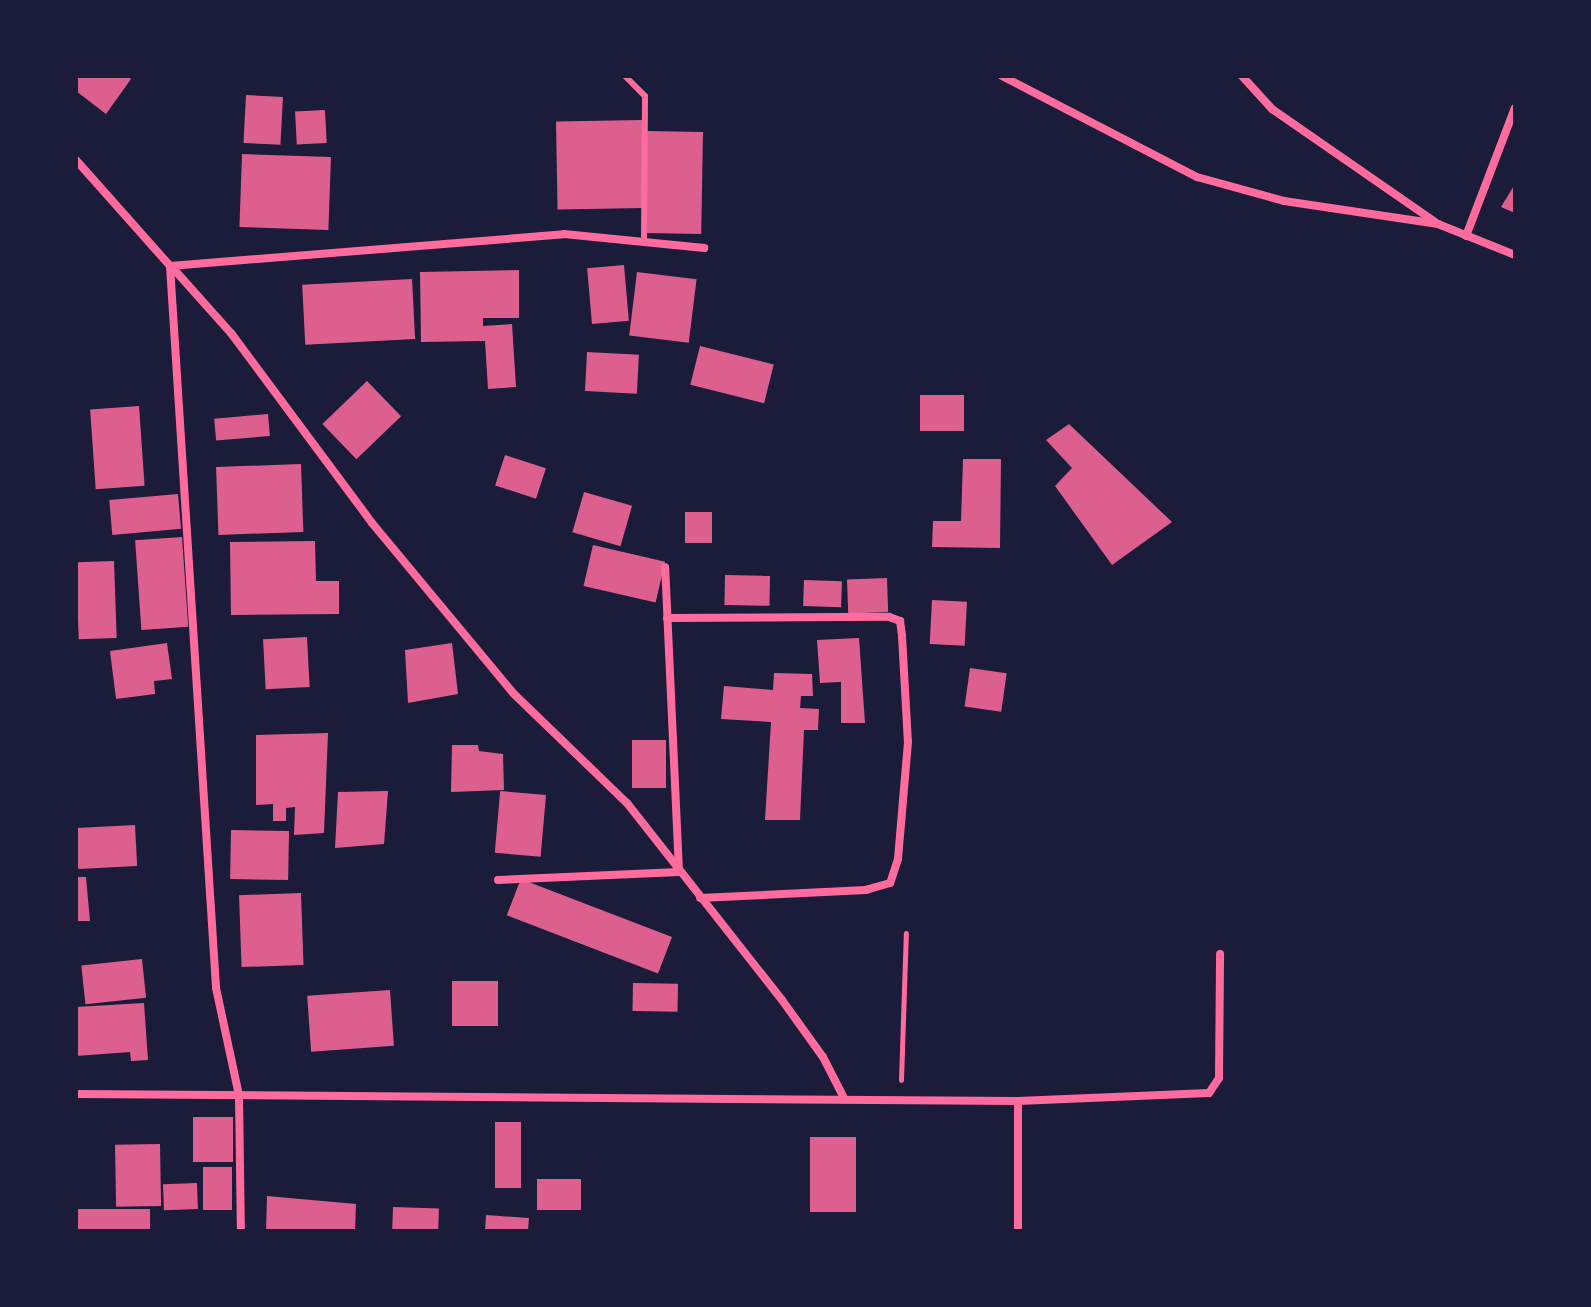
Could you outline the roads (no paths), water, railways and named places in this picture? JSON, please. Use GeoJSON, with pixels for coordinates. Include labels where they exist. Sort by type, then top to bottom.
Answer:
{"type":"FeatureCollection","features":[{"type":"Feature","properties":{"kind":"street"},"geometry":{"type":"LineString","coordinates":[[1002,76],[1197,177],[1284,201],[1438,224]]}},
{"type":"Feature","properties":{"kind":"street"},"geometry":{"type":"LineString","coordinates":[[1242,76],[1272,109],[1438,224],[1515,255]]}},
{"type":"Feature","properties":{"kind":"street"},"geometry":{"type":"LineString","coordinates":[[1466,236],[1515,108]]}},
{"type":"Feature","properties":{"kind":"street"},"geometry":{"type":"LineString","coordinates":[[76,160],[231,333],[372,523],[514,694],[627,803],[823,1057],[843,1096]]}},
{"type":"Feature","properties":{"kind":"street"},"geometry":{"type":"LineString","coordinates":[[170,266],[564,234],[704,248]]}},
{"type":"Feature","properties":{"kind":"street"},"geometry":{"type":"LineString","coordinates":[[170,266],[216,988],[239,1095],[241,1231]]}},
{"type":"Feature","properties":{"kind":"street"},"geometry":{"type":"LineString","coordinates":[[665,567],[679,872]]}},
{"type":"Feature","properties":{"kind":"street"},"geometry":{"type":"LineString","coordinates":[[667,618],[900,621],[908,742],[898,859],[890,883],[866,890],[700,898]]}},
{"type":"Feature","properties":{"kind":"street"},"geometry":{"type":"LineString","coordinates":[[498,880],[679,872]]}},
{"type":"Feature","properties":{"kind":"street"},"geometry":{"type":"LineString","coordinates":[[76,1094],[843,1096],[1018,1101],[1216,1089],[1220,954]]}},
{"type":"Feature","properties":{"kind":"street"},"geometry":{"type":"LineString","coordinates":[[1018,1101],[1018,1231]]}},
{"type":"Feature","properties":{"kind":"lane"},"geometry":{"type":"LineString","coordinates":[[625,76],[645,96],[644,241]]}}]}
